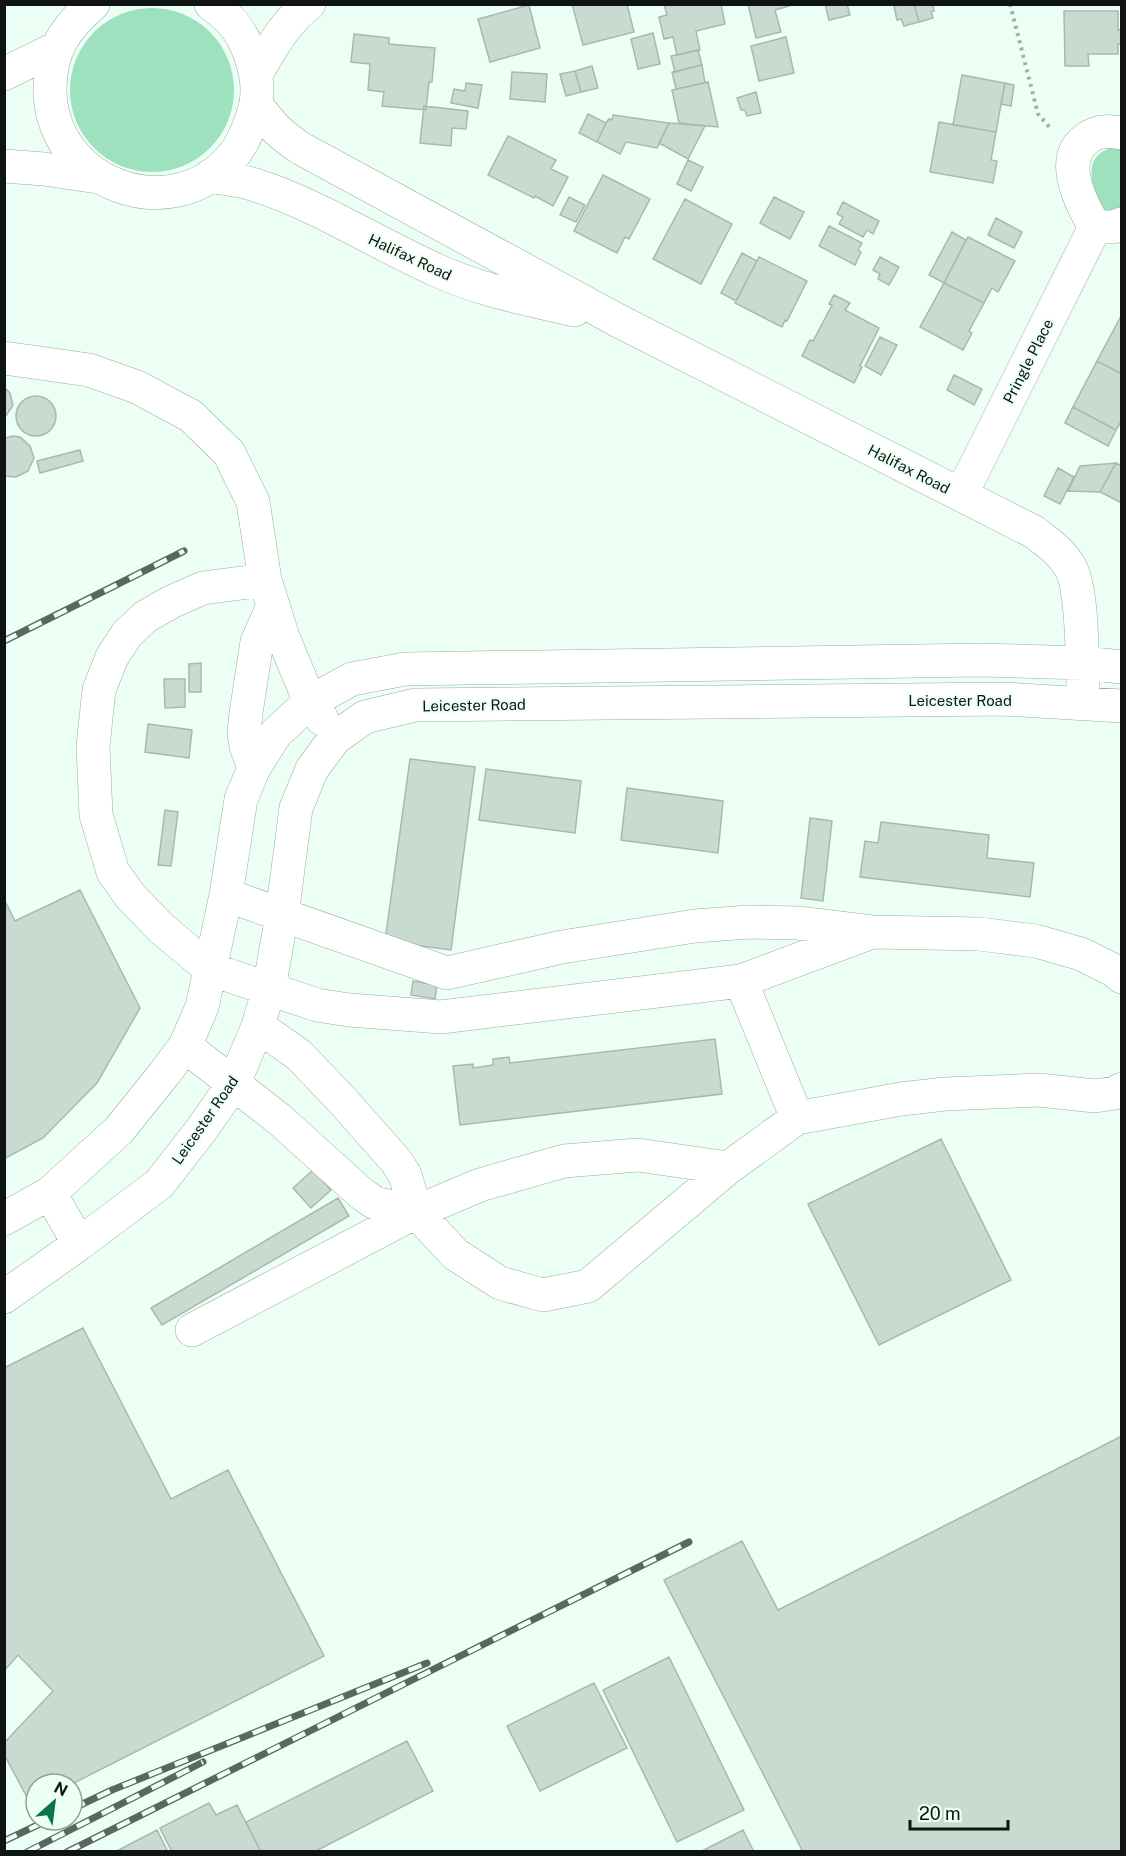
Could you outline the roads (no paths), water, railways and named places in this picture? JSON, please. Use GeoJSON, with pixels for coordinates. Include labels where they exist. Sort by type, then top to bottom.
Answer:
{"type":"FeatureCollection","features":[{"type":"Feature","properties":{"kind":"street","name":"Halifax Road"},"geometry":{"type":"LineString","coordinates":[[211,4],[229,19],[247,44],[256,89],[271,126],[302,150],[617,320],[1034,532],[1057,549],[1072,568],[1078,596],[1083,663],[1083,703]]}},
{"type":"Feature","properties":{"kind":"street"},"geometry":{"type":"LineString","coordinates":[[4,166],[98,177],[125,189],[154,193],[183,188],[210,176],[232,157],[248,132],[256,89],[281,32],[298,12],[309,4]]}},
{"type":"Feature","properties":{"kind":"street"},"geometry":{"type":"LineString","coordinates":[[83,9],[57,48],[50,76],[50,105],[59,134],[75,158],[98,177]]}},
{"type":"Feature","properties":{"kind":"street"},"geometry":{"type":"LineString","coordinates":[[4,74],[57,48]]}},
{"type":"Feature","properties":{"kind":"street","name":"Pringle Place"},"geometry":{"type":"LineString","coordinates":[[961,495],[1108,226],[1085,210],[1073,177],[1074,158],[1081,142],[1108,130],[1122,133]]}},
{"type":"Feature","properties":{"kind":"street","name":"Halifax Road"},"geometry":{"type":"LineString","coordinates":[[210,176],[252,184],[283,195],[466,283],[617,320]]}},
{"type":"Feature","properties":{"kind":"street"},"geometry":{"type":"LineString","coordinates":[[4,357],[89,370],[137,387],[191,416],[229,453],[252,502],[269,593],[283,637],[310,702],[335,738]]}},
{"type":"Feature","properties":{"kind":"street"},"geometry":{"type":"LineString","coordinates":[[269,593],[203,588],[171,602],[145,617],[127,634],[112,657],[99,690],[93,746],[96,815],[113,872],[130,897],[160,928],[210,969],[317,1005],[349,1010],[441,1017],[741,981],[872,932]]}},
{"type":"Feature","properties":{"kind":"street"},"geometry":{"type":"LineString","coordinates":[[254,768],[246,746],[244,732],[258,642],[269,593]]}},
{"type":"Feature","properties":{"kind":"street"},"geometry":{"type":"LineString","coordinates":[[4,1219],[50,1193],[119,1130],[185,1046],[202,1007],[226,895],[241,799],[254,768],[276,734],[310,702],[352,679],[405,669],[980,660],[1083,663],[1122,668]]}},
{"type":"Feature","properties":{"kind":"street","name":"Leicester Road"},"geometry":{"type":"LineString","coordinates":[[4,1297],[159,1184],[234,1083],[258,1026],[269,989],[282,915],[296,808],[312,769],[335,738],[365,717],[415,705],[992,699],[1122,706]]}},
{"type":"Feature","properties":{"kind":"street"},"geometry":{"type":"LineString","coordinates":[[226,895],[447,972],[562,946],[695,926],[748,922],[798,923],[872,932],[979,934],[1036,942],[1081,954],[1122,977]]}},
{"type":"Feature","properties":{"kind":"street"},"geometry":{"type":"LineString","coordinates":[[741,981],[797,1118]]}},
{"type":"Feature","properties":{"kind":"street"},"geometry":{"type":"LineString","coordinates":[[258,1026],[299,1055],[396,1161],[405,1175],[416,1212],[455,1254],[500,1283],[543,1295],[588,1286],[728,1168],[797,1118],[901,1099],[945,1094],[1039,1090],[1095,1096],[1115,1093],[1122,1089]]}},
{"type":"Feature","properties":{"kind":"street"},"geometry":{"type":"LineString","coordinates":[[185,1046],[279,1119],[375,1203],[416,1212]]}},
{"type":"Feature","properties":{"kind":"street"},"geometry":{"type":"LineString","coordinates":[[192,1330],[416,1212],[480,1185],[564,1161],[638,1155],[728,1168]]}},
{"type":"Feature","properties":{"kind":"street"},"geometry":{"type":"LineString","coordinates":[[50,1193],[79,1244]]}},
{"type":"Feature","properties":{"kind":"railway"},"geometry":{"type":"LineString","coordinates":[[4,641],[184,551]]}},
{"type":"Feature","properties":{"kind":"railway"},"geometry":{"type":"LineString","coordinates":[[67,1852],[689,1542]]}},
{"type":"Feature","properties":{"kind":"railway"},"geometry":{"type":"LineString","coordinates":[[84,1803],[427,1663]]}},
{"type":"Feature","properties":{"kind":"railway"},"geometry":{"type":"LineString","coordinates":[[27,1852],[203,1762]]}},
{"type":"Feature","properties":{"kind":"railway"},"geometry":{"type":"LineString","coordinates":[[4,1841],[24,1831]]}}]}
